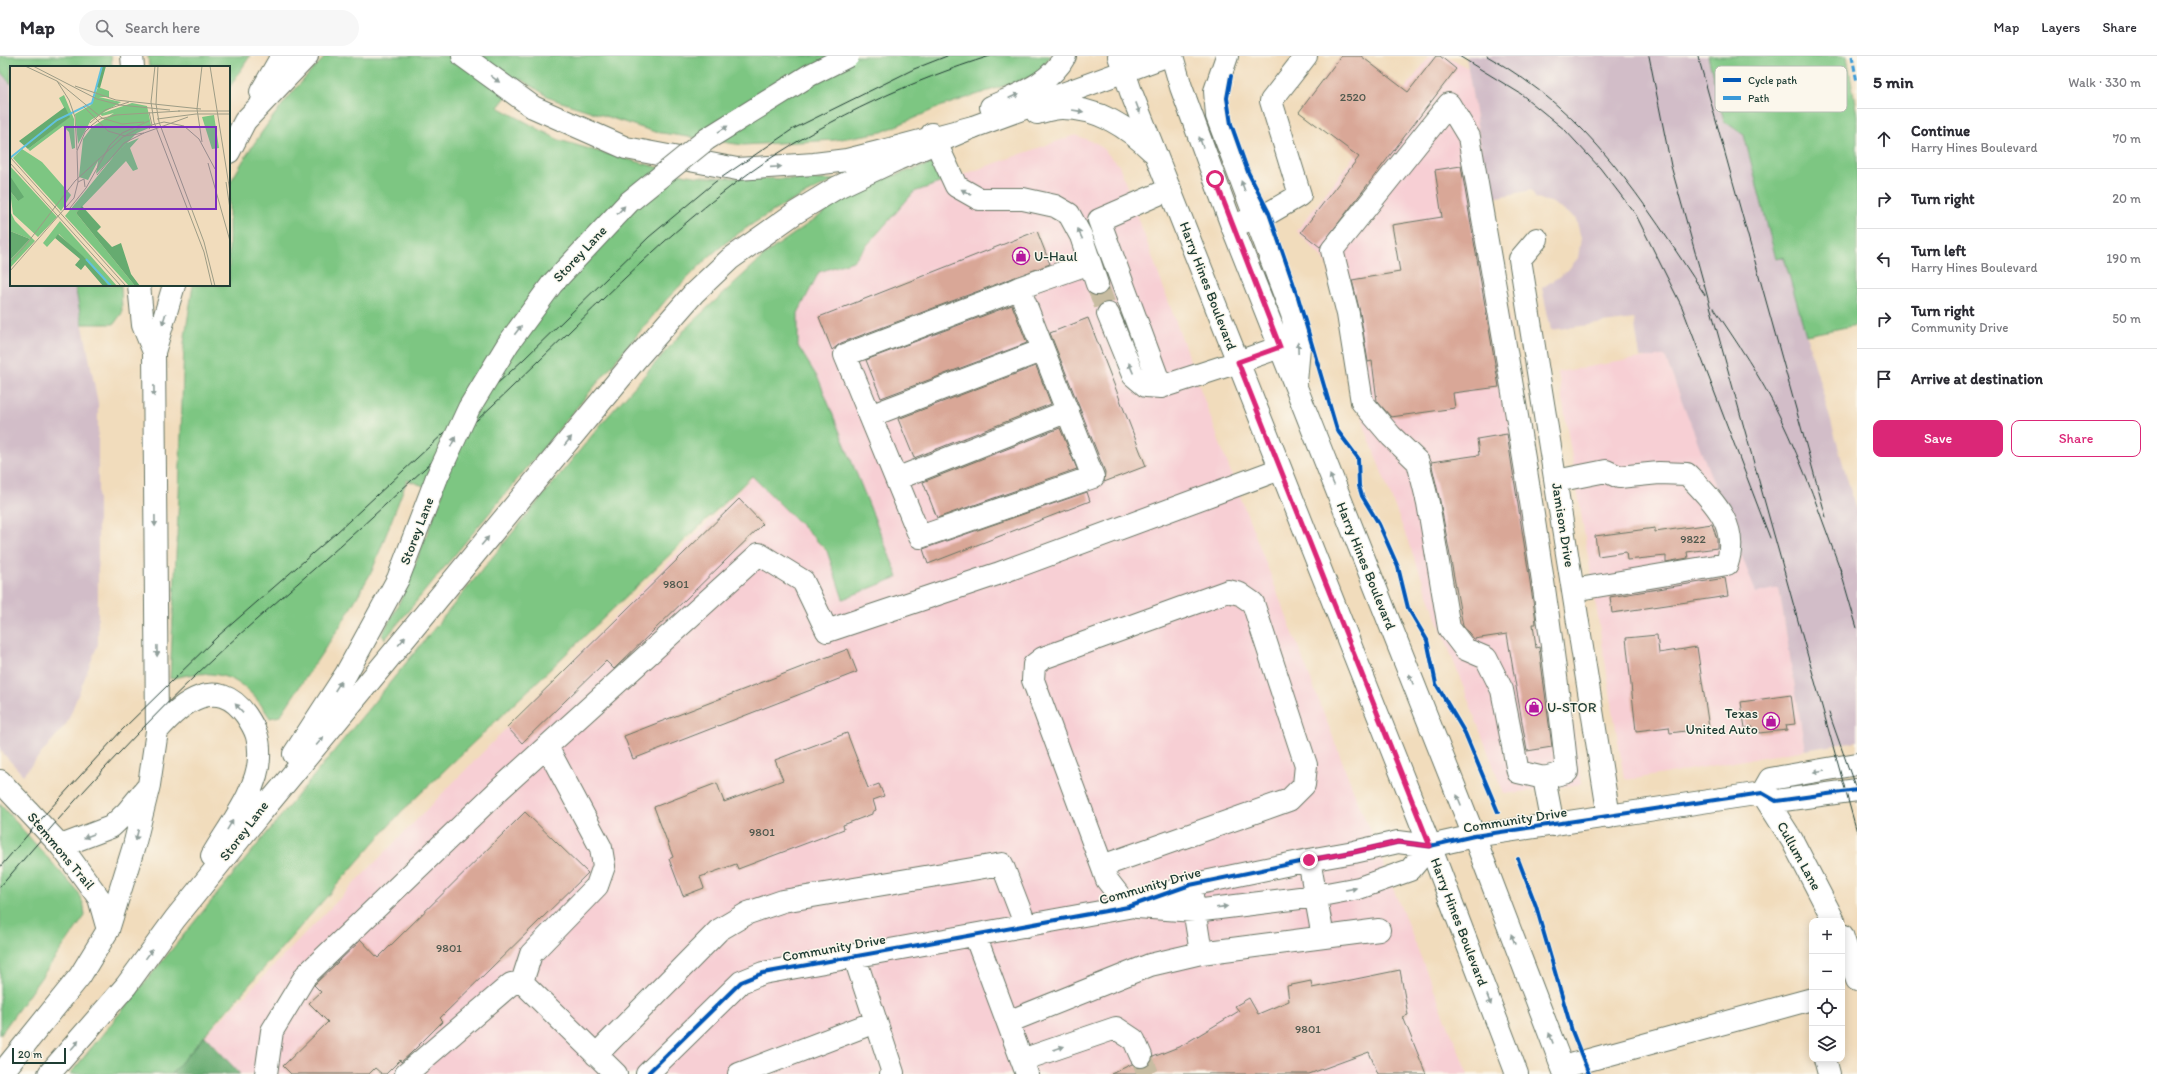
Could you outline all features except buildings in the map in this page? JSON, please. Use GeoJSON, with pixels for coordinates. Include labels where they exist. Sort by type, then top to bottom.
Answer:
{"type":"FeatureCollection","features":[{"type":"Feature","properties":{"kind":"main road"},"geometry":{"type":"LineString","coordinates":[[132,56],[133,66]]}},
{"type":"Feature","properties":{"kind":"main road"},"geometry":{"type":"LineString","coordinates":[[230,150],[282,56]]}},
{"type":"Feature","properties":{"kind":"main road"},"geometry":{"type":"LineString","coordinates":[[245,121],[307,56]]}},
{"type":"Feature","properties":{"kind":"main road"},"geometry":{"type":"LineString","coordinates":[[463,56],[533,107],[626,148],[737,169],[847,160],[979,125],[1061,108],[1084,112],[1113,120],[1132,131],[1156,154]]}},
{"type":"Feature","properties":{"kind":"main road","name":"Storey Lane"},"geometry":{"type":"LineString","coordinates":[[49,1074],[126,986],[175,918],[259,814],[297,749],[346,674],[398,579],[437,477],[470,408],[508,344],[552,284],[629,202],[707,139],[810,75],[848,56]]}},
{"type":"Feature","properties":{"kind":"main road"},"geometry":{"type":"LineString","coordinates":[[259,814],[636,359],[694,293],[730,259],[795,213],[838,188],[929,139],[1040,84],[1056,71],[1065,56]]}},
{"type":"Feature","properties":{"kind":"main road"},"geometry":{"type":"LineString","coordinates":[[979,125],[1121,64],[1166,56]]}},
{"type":"Feature","properties":{"kind":"main road","name":"Harry Hines Boulevard"},"geometry":{"type":"LineString","coordinates":[[1172,56],[1181,87],[1232,226],[1474,836],[1564,1071]]}},
{"type":"Feature","properties":{"kind":"main road"},"geometry":{"type":"LineString","coordinates":[[1226,56],[1215,91],[1217,116],[1292,314],[1299,347],[1296,387]]}},
{"type":"Feature","properties":{"kind":"main road"},"geometry":{"type":"LineString","coordinates":[[1232,226],[1269,213],[1300,195],[1271,101],[1306,56]]}},
{"type":"Feature","properties":{"kind":"main road","name":"Harry Hines Boulevard"},"geometry":{"type":"LineString","coordinates":[[1121,64],[1430,846],[1516,1074]]}},
{"type":"Feature","properties":{"kind":"main road"},"geometry":{"type":"LineString","coordinates":[[1449,104],[1469,137],[1524,463],[1562,723],[1567,772],[1544,778],[1518,772],[1502,690],[1486,658],[1465,649],[1449,628],[1428,503],[1418,462],[1391,436],[1362,402],[1348,314],[1332,250],[1449,104]]}},
{"type":"Feature","properties":{"kind":"main road"},"geometry":{"type":"LineString","coordinates":[[929,139],[956,186],[979,199],[1023,200],[1055,206],[1069,214],[1081,236],[1097,284]]}},
{"type":"Feature","properties":{"kind":"main road"},"geometry":{"type":"LineString","coordinates":[[1161,387],[1099,220],[1170,189]]}},
{"type":"Feature","properties":{"kind":"main road","name":"Jamison Drive"},"geometry":{"type":"LineString","coordinates":[[1537,239],[1520,259],[1609,817]]}},
{"type":"Feature","properties":{"kind":"main road"},"geometry":{"type":"LineString","coordinates":[[1019,288],[1093,477],[920,537],[845,355],[1019,288],[1090,263]]}},
{"type":"Feature","properties":{"kind":"main road"},"geometry":{"type":"LineString","coordinates":[[139,286],[144,325],[154,352]]}},
{"type":"Feature","properties":{"kind":"main road"},"geometry":{"type":"LineString","coordinates":[[1,1074],[80,976],[108,930],[134,846],[149,785],[157,731],[154,352],[174,286]]}},
{"type":"Feature","properties":{"kind":"main road"},"geometry":{"type":"LineString","coordinates":[[1108,314],[1134,375],[1146,386],[1161,387],[1280,347]]}},
{"type":"Feature","properties":{"kind":"main road"},"geometry":{"type":"LineString","coordinates":[[870,416],[1043,350]]}},
{"type":"Feature","properties":{"kind":"main road"},"geometry":{"type":"LineString","coordinates":[[896,479],[1068,411]]}},
{"type":"Feature","properties":{"kind":"main road"},"geometry":{"type":"LineString","coordinates":[[266,1074],[272,1031],[306,975],[547,747],[760,554],[803,581],[827,631],[997,574],[1280,469]]}},
{"type":"Feature","properties":{"kind":"main road"},"geometry":{"type":"LineString","coordinates":[[1556,481],[1606,471],[1619,477],[1660,473],[1687,474],[1718,506],[1730,536],[1731,553],[1727,564],[1573,590]]}},
{"type":"Feature","properties":{"kind":"main road"},"geometry":{"type":"LineString","coordinates":[[1102,866],[1289,800],[1304,785],[1306,765],[1253,603],[1240,594],[1228,591],[1043,658],[1034,664],[1033,680],[1107,880],[1128,906]]}},
{"type":"Feature","properties":{"kind":"main road"},"geometry":{"type":"LineString","coordinates":[[157,731],[174,712],[190,702],[210,694],[225,696],[235,703],[257,732],[259,758],[255,779],[246,798],[175,918]]}},
{"type":"Feature","properties":{"kind":"main road"},"geometry":{"type":"LineString","coordinates":[[522,982],[531,954],[597,886],[604,866],[601,848],[547,747]]}},
{"type":"Feature","properties":{"kind":"main road"},"geometry":{"type":"LineString","coordinates":[[1857,764],[1770,779],[1762,793],[1776,801],[1857,790]]}},
{"type":"Feature","properties":{"kind":"main road"},"geometry":{"type":"LineString","coordinates":[[1544,778],[1553,825]]}},
{"type":"Feature","properties":{"kind":"main road","name":"Stemmons Trail"},"geometry":{"type":"LineString","coordinates":[[0,781],[61,846],[99,898],[108,930]]}},
{"type":"Feature","properties":{"kind":"main road"},"geometry":{"type":"LineString","coordinates":[[61,846],[111,827],[127,812],[149,785]]}},
{"type":"Feature","properties":{"kind":"main road","name":"Community Drive"},"geometry":{"type":"LineString","coordinates":[[649,1073],[741,982],[762,973],[854,955],[1026,926],[1128,906],[1190,885],[1398,842],[1430,846],[1474,836],[1762,793]]}},
{"type":"Feature","properties":{"kind":"main road","name":"Cullum Lane"},"geometry":{"type":"LineString","coordinates":[[1762,793],[1792,840],[1832,918]]}},
{"type":"Feature","properties":{"kind":"main road","name":"Community Drive"},"geometry":{"type":"LineString","coordinates":[[1128,906],[1195,911],[1316,896],[1359,888],[1404,874],[1410,870],[1430,846]]}},
{"type":"Feature","properties":{"kind":"main road"},"geometry":{"type":"LineString","coordinates":[[1309,860],[1323,937]]}},
{"type":"Feature","properties":{"kind":"main road"},"geometry":{"type":"LineString","coordinates":[[596,1055],[719,930],[748,913],[783,901],[1002,864],[1026,926]]}},
{"type":"Feature","properties":{"kind":"main road"},"geometry":{"type":"LineString","coordinates":[[1190,885],[1201,953]]}},
{"type":"Feature","properties":{"kind":"main road"},"geometry":{"type":"LineString","coordinates":[[1008,1022],[1150,965],[1201,953],[1379,930]]}},
{"type":"Feature","properties":{"kind":"main road"},"geometry":{"type":"LineString","coordinates":[[975,935],[1024,1067],[1116,1028],[1134,1040],[1141,1056]]}},
{"type":"Feature","properties":{"kind":"main road"},"geometry":{"type":"LineString","coordinates":[[1845,944],[1857,980]]}},
{"type":"Feature","properties":{"kind":"main road"},"geometry":{"type":"LineString","coordinates":[[854,955],[893,1073],[891,1074]]}},
{"type":"Feature","properties":{"kind":"main road"},"geometry":{"type":"LineString","coordinates":[[522,982],[616,1074]]}},
{"type":"Feature","properties":{"kind":"main road"},"geometry":{"type":"LineString","coordinates":[[406,1074],[511,984],[522,982]]}},
{"type":"Feature","properties":{"kind":"main road"},"geometry":{"type":"LineString","coordinates":[[1845,990],[1857,987]]}},
{"type":"Feature","properties":{"kind":"main road"},"geometry":{"type":"LineString","coordinates":[[1564,1071],[1809,1006]]}},
{"type":"Feature","properties":{"kind":"main road"},"geometry":{"type":"LineString","coordinates":[[739,1074],[875,1022]]}},
{"type":"Feature","properties":{"kind":"main road"},"geometry":{"type":"LineString","coordinates":[[1826,1062],[1829,1074]]}},
{"type":"Feature","properties":{"kind":"shaded area"},"geometry":{"type":"Polygon","coordinates":[[[1430,56],[1447,56],[1468,68],[1582,784],[1504,794],[1366,431],[1327,263],[1297,231],[1430,56]]]}},
{"type":"Feature","properties":{"kind":"shaded area"},"geometry":{"type":"Polygon","coordinates":[[[1466,56],[1708,56],[1715,84],[1715,112],[1722,112],[1724,121],[1744,135],[1776,258],[1784,257],[1857,513],[1857,741],[1805,750],[1779,588],[1756,593],[1665,357],[1640,357],[1634,319],[1551,330],[1542,288],[1567,271],[1578,258],[1581,238],[1576,219],[1551,202],[1536,199],[1531,190],[1489,199],[1466,56]]]}},
{"type":"Feature","properties":{"kind":"shaded area"},"geometry":{"type":"Polygon","coordinates":[[[0,71],[10,83],[10,286],[75,286],[98,403],[98,644],[67,723],[23,775],[0,750],[0,71]]]}},
{"type":"Feature","properties":{"kind":"shaded area"},"geometry":{"type":"Polygon","coordinates":[[[1075,135],[1098,144],[1119,165],[1222,449],[1351,784],[1468,1074],[240,1074],[205,1036],[753,476],[827,552],[843,599],[819,380],[798,346],[798,313],[819,272],[853,261],[914,192],[1075,135]]]}},
{"type":"Feature","properties":{"kind":"shaded area"},"geometry":{"type":"Polygon","coordinates":[[[1664,354],[1756,592],[1779,588],[1805,750],[1634,779],[1624,778],[1558,372],[1664,354]]]}},
{"type":"Feature","properties":{"kind":"green space"},"geometry":{"type":"Polygon","coordinates":[[[0,56],[111,56],[112,66],[10,66],[10,83],[0,71],[0,56]]]}},
{"type":"Feature","properties":{"kind":"green space"},"geometry":{"type":"Polygon","coordinates":[[[148,56],[250,56],[230,86],[230,66],[149,66],[148,56]]]}},
{"type":"Feature","properties":{"kind":"green space"},"geometry":{"type":"Polygon","coordinates":[[[326,56],[1050,56],[1042,68],[1031,77],[942,106],[882,132],[835,140],[743,145],[655,132],[552,99],[521,79],[498,107],[559,140],[687,175],[702,177],[836,180],[787,203],[755,222],[711,255],[694,271],[666,300],[385,639],[382,635],[402,597],[443,493],[407,480],[372,571],[342,623],[280,716],[270,718],[250,692],[240,684],[228,678],[202,674],[187,675],[170,679],[179,494],[184,343],[193,286],[230,286],[230,183],[264,129],[312,70],[326,56]]]}},
{"type":"Feature","properties":{"kind":"green space"},"geometry":{"type":"Polygon","coordinates":[[[1708,56],[1847,56],[1857,115],[1857,325],[1806,335],[1784,257],[1776,259],[1744,135],[1724,121],[1722,112],[1847,112],[1847,66],[1715,66],[1715,84],[1708,56]]]}},
{"type":"Feature","properties":{"kind":"green space"},"geometry":{"type":"Polygon","coordinates":[[[934,163],[948,180],[914,192],[853,261],[819,272],[798,313],[798,346],[819,380],[898,577],[843,599],[827,551],[752,476],[401,812],[171,1074],[70,1074],[603,422],[689,325],[768,252],[839,202],[883,179],[934,163]]]}},
{"type":"Feature","properties":{"kind":"green space"},"geometry":{"type":"Polygon","coordinates":[[[75,286],[121,286],[122,313],[114,324],[82,324],[75,286]]]}},
{"type":"Feature","properties":{"kind":"green space"},"geometry":{"type":"Polygon","coordinates":[[[0,804],[79,893],[84,906],[85,916],[0,1035],[0,804]]]}},
{"type":"Feature","properties":{"kind":"green space"},"geometry":{"type":"Polygon","coordinates":[[[205,1036],[240,1074],[171,1074],[205,1036]]]}},
{"type":"Feature","properties":{"kind":"tunnel"},"geometry":{"type":"LineString","coordinates":[[1097,284],[1108,314]]}},
{"type":"Feature","properties":{"kind":"tunnel"},"geometry":{"type":"LineString","coordinates":[[1141,1056],[1148,1074]]}},
{"type":"Feature","properties":{"kind":"tram line"},"geometry":{"type":"LineString","coordinates":[[0,867],[49,810],[122,730],[218,636],[336,533],[524,359],[649,237],[715,182],[793,129],[914,69],[947,56]]}},
{"type":"Feature","properties":{"kind":"tram line"},"geometry":{"type":"LineString","coordinates":[[0,887],[139,731],[199,672],[337,549],[505,394],[620,282],[705,207],[734,184],[791,145],[846,115],[902,88],[990,56]]}},
{"type":"Feature","properties":{"kind":"tram line"},"geometry":{"type":"LineString","coordinates":[[1459,56],[1521,94],[1565,130],[1600,168],[1636,215],[1682,307],[1770,538]]}},
{"type":"Feature","properties":{"kind":"tram line"},"geometry":{"type":"LineString","coordinates":[[1487,56],[1523,79],[1556,104],[1585,132],[1611,161],[1635,193],[1705,295]]}},
{"type":"Feature","properties":{"kind":"tram line"},"geometry":{"type":"LineString","coordinates":[[1649,56],[1671,166],[1857,832]]}},
{"type":"Feature","properties":{"kind":"tram line"},"geometry":{"type":"LineString","coordinates":[[1698,56],[1826,517]]}},
{"type":"Feature","properties":{"kind":"tram line"},"geometry":{"type":"LineString","coordinates":[[1714,308],[1757,374],[1779,415],[1805,473],[1842,574]]}},
{"type":"Feature","properties":{"kind":"tram line"},"geometry":{"type":"LineString","coordinates":[[1840,569],[1857,628]]}},
{"type":"Feature","properties":{"kind":"tram line"},"geometry":{"type":"LineString","coordinates":[[1829,713],[1857,792]]}},
{"type":"Feature","properties":{"kind":"marked path"},"geometry":{"type":"LineString","coordinates":[[1852,56],[1857,82]]}},
{"type":"Feature","properties":{"kind":"cycle path"},"geometry":{"type":"LineString","coordinates":[[1231,76],[1227,98],[1231,124],[1248,172],[1269,213],[1298,297],[1337,430],[1358,458],[1359,486],[1362,496],[1379,524],[1398,567],[1408,608],[1427,640],[1436,684],[1465,733],[1498,812]]}},
{"type":"Feature","properties":{"kind":"cycle path"},"geometry":{"type":"LineString","coordinates":[[649,1072],[741,982],[763,973],[1128,907],[1190,885],[1398,842],[1430,846],[1474,836],[1762,793],[1776,801],[1857,790]]}},
{"type":"Feature","properties":{"kind":"cycle path"},"geometry":{"type":"LineString","coordinates":[[1518,859],[1536,906],[1572,1031],[1589,1074]]}},
{"type":"Feature","properties":{"kind":"place","name":"U-Haul"},"geometry":{"type":"Point","coordinates":[1021,256]}},
{"type":"Feature","properties":{"kind":"place","name":"U-STOR"},"geometry":{"type":"Point","coordinates":[1534,707]}},
{"type":"Feature","properties":{"kind":"place","name":"Texas United Auto"},"geometry":{"type":"Point","coordinates":[1771,721]}},
{"type":"Feature","properties":{"kind":"route"},"geometry":{"type":"LineString","coordinates":[[1215,179],[1280,347],[1238,362],[1430,846],[1398,842],[1309,860]]}}]}
